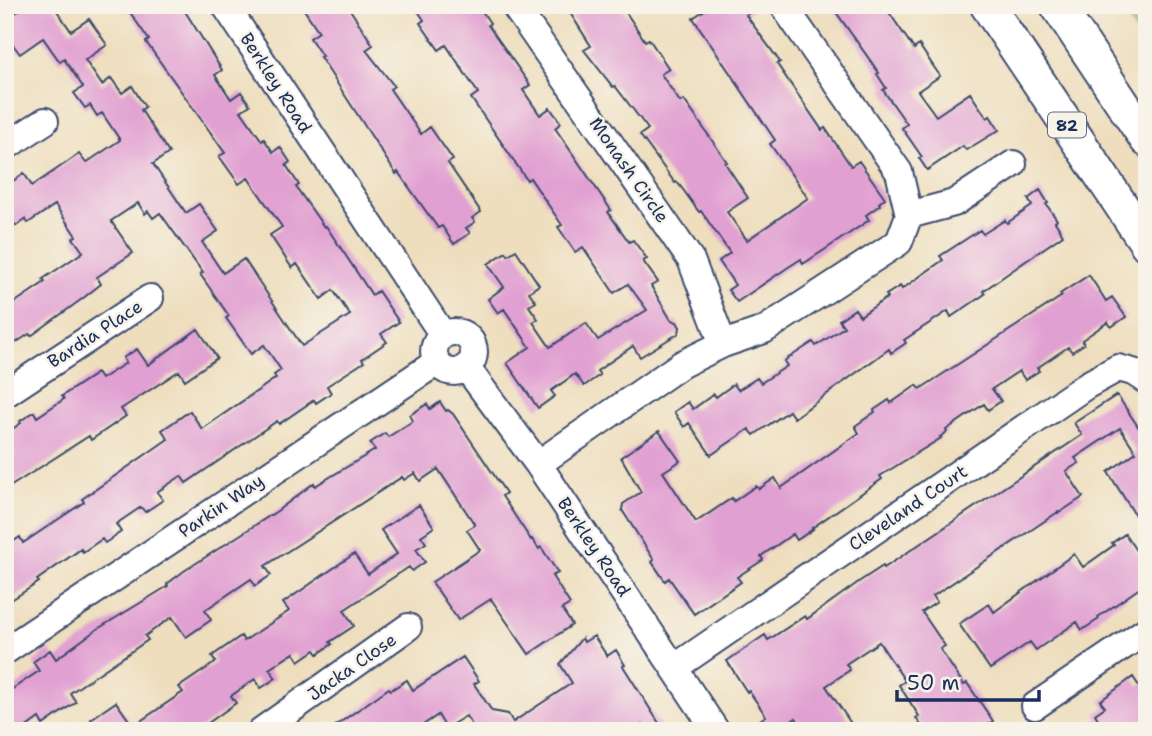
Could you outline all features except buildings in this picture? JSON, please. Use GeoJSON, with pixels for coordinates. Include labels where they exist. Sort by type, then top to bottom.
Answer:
{"type":"FeatureCollection","features":[{"type":"Feature","properties":{"kind":"main road","name":"82"},"geometry":{"type":"LineString","coordinates":[[987,5],[1147,244]]}},
{"type":"Feature","properties":{"kind":"main road"},"geometry":{"type":"LineString","coordinates":[[1057,5],[1147,140]]}},
{"type":"Feature","properties":{"kind":"street","name":"Berkley Road"},"geometry":{"type":"LineString","coordinates":[[225,5],[443,335]]}},
{"type":"Feature","properties":{"kind":"street","name":"Monash Circle"},"geometry":{"type":"LineString","coordinates":[[514,5],[691,260],[723,345]]}},
{"type":"Feature","properties":{"kind":"street"},"geometry":{"type":"LineString","coordinates":[[538,464],[682,364],[764,330],[899,242],[909,215],[899,172],[783,5]]}},
{"type":"Feature","properties":{"kind":"street"},"geometry":{"type":"LineString","coordinates":[[5,147],[45,121]]}},
{"type":"Feature","properties":{"kind":"street"},"geometry":{"type":"LineString","coordinates":[[909,215],[954,203],[1013,164]]}},
{"type":"Feature","properties":{"kind":"street","name":"Bardia Place"},"geometry":{"type":"LineString","coordinates":[[5,394],[150,298]]}},
{"type":"Feature","properties":{"kind":"street"},"geometry":{"type":"LineString","coordinates":[[457,332],[470,340],[473,354],[466,367],[450,371],[436,362],[434,347],[443,335],[457,332]]}},
{"type":"Feature","properties":{"kind":"street","name":"Parkin Way"},"geometry":{"type":"LineString","coordinates":[[5,651],[436,362]]}},
{"type":"Feature","properties":{"kind":"street","name":"Berkley Road"},"geometry":{"type":"LineString","coordinates":[[466,367],[538,464],[716,731]]}},
{"type":"Feature","properties":{"kind":"street","name":"Cleveland Court"},"geometry":{"type":"LineString","coordinates":[[674,668],[1087,385],[1118,368],[1133,372],[1147,381]]}},
{"type":"Feature","properties":{"kind":"street","name":"Jacka Close"},"geometry":{"type":"LineString","coordinates":[[261,731],[408,627]]}},
{"type":"Feature","properties":{"kind":"street"},"geometry":{"type":"LineString","coordinates":[[1035,706],[1147,630]]}},
{"type":"Feature","properties":{"kind":"green space"},"geometry":{"type":"Polygon","coordinates":[[[1119,5],[1147,5],[1147,46],[1119,5]]]}}]}
